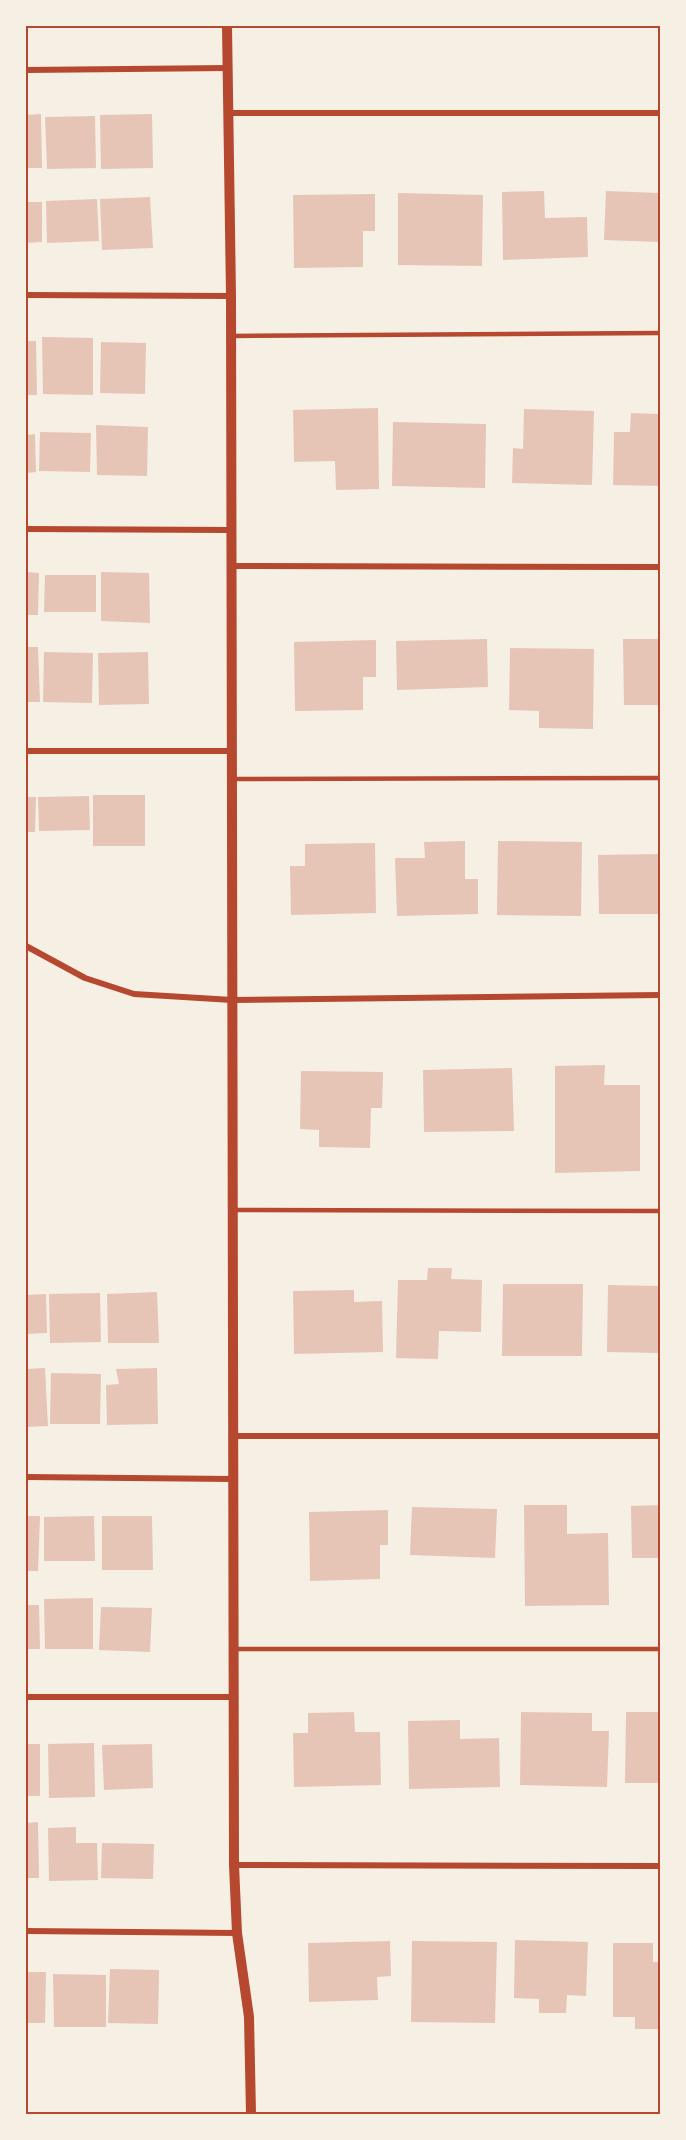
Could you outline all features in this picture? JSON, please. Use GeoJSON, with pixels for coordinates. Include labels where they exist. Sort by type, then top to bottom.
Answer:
{"type":"FeatureCollection","features":[{"type":"Feature","properties":{"kind":"street"},"geometry":{"type":"LineString","coordinates":[[227,26],[231,297],[234,1865],[237,1933],[249,2017],[251,2115]]}},
{"type":"Feature","properties":{"kind":"street"},"geometry":{"type":"LineString","coordinates":[[26,70],[227,68]]}},
{"type":"Feature","properties":{"kind":"street"},"geometry":{"type":"LineString","coordinates":[[229,113],[660,113]]}},
{"type":"Feature","properties":{"kind":"street"},"geometry":{"type":"LineString","coordinates":[[26,296],[231,297]]}},
{"type":"Feature","properties":{"kind":"street"},"geometry":{"type":"LineString","coordinates":[[26,530],[230,530]]}},
{"type":"Feature","properties":{"kind":"street"},"geometry":{"type":"LineString","coordinates":[[230,566],[660,567]]}},
{"type":"Feature","properties":{"kind":"street"},"geometry":{"type":"LineString","coordinates":[[26,751],[231,751]]}},
{"type":"Feature","properties":{"kind":"street"},"geometry":{"type":"LineString","coordinates":[[26,946],[85,978],[134,994],[232,1000],[660,995]]}},
{"type":"Feature","properties":{"kind":"street"},"geometry":{"type":"LineString","coordinates":[[232,1437],[660,1436]]}},
{"type":"Feature","properties":{"kind":"street"},"geometry":{"type":"LineString","coordinates":[[26,1477],[233,1479]]}},
{"type":"Feature","properties":{"kind":"street"},"geometry":{"type":"LineString","coordinates":[[26,1697],[234,1697]]}},
{"type":"Feature","properties":{"kind":"street"},"geometry":{"type":"LineString","coordinates":[[234,1865],[660,1866]]}},
{"type":"Feature","properties":{"kind":"street"},"geometry":{"type":"LineString","coordinates":[[26,1931],[237,1933]]}},
{"type":"Feature","properties":{"kind":"lane"},"geometry":{"type":"LineString","coordinates":[[231,336],[660,333]]}},
{"type":"Feature","properties":{"kind":"lane"},"geometry":{"type":"LineString","coordinates":[[231,779],[660,778]]}},
{"type":"Feature","properties":{"kind":"lane"},"geometry":{"type":"LineString","coordinates":[[233,1210],[660,1211]]}},
{"type":"Feature","properties":{"kind":"lane"},"geometry":{"type":"LineString","coordinates":[[234,1649],[660,1649]]}},
{"type":"Feature","properties":{"kind":"building"},"geometry":{"type":"Polygon","coordinates":[[[41,114],[42,168],[26,168],[26,115],[41,114]]]}},
{"type":"Feature","properties":{"kind":"building"},"geometry":{"type":"Polygon","coordinates":[[[152,114],[153,168],[101,169],[100,115],[152,114]]]}},
{"type":"Feature","properties":{"kind":"building"},"geometry":{"type":"Polygon","coordinates":[[[95,116],[96,168],[47,169],[45,117],[95,116]]]}},
{"type":"Feature","properties":{"kind":"building"},"geometry":{"type":"Polygon","coordinates":[[[544,191],[545,218],[587,217],[588,257],[503,260],[502,192],[544,191]]]}},
{"type":"Feature","properties":{"kind":"building"},"geometry":{"type":"Polygon","coordinates":[[[606,191],[660,193],[660,242],[604,240],[606,191]]]}},
{"type":"Feature","properties":{"kind":"building"},"geometry":{"type":"Polygon","coordinates":[[[398,193],[483,195],[482,266],[398,265],[398,193]]]}},
{"type":"Feature","properties":{"kind":"building"},"geometry":{"type":"Polygon","coordinates":[[[375,194],[375,231],[363,231],[363,267],[294,268],[293,195],[375,194]]]}},
{"type":"Feature","properties":{"kind":"building"},"geometry":{"type":"Polygon","coordinates":[[[150,197],[153,248],[102,250],[100,199],[150,197]]]}},
{"type":"Feature","properties":{"kind":"building"},"geometry":{"type":"Polygon","coordinates":[[[97,199],[99,241],[47,243],[46,201],[97,199]]]}},
{"type":"Feature","properties":{"kind":"building"},"geometry":{"type":"Polygon","coordinates":[[[26,202],[42,202],[42,242],[26,243],[26,202]]]}},
{"type":"Feature","properties":{"kind":"building"},"geometry":{"type":"Polygon","coordinates":[[[42,337],[93,338],[93,395],[43,394],[42,337]]]}},
{"type":"Feature","properties":{"kind":"building"},"geometry":{"type":"Polygon","coordinates":[[[26,341],[36,341],[37,395],[26,395],[26,341]]]}},
{"type":"Feature","properties":{"kind":"building"},"geometry":{"type":"Polygon","coordinates":[[[101,342],[146,343],[145,394],[100,393],[101,342]]]}},
{"type":"Feature","properties":{"kind":"building"},"geometry":{"type":"Polygon","coordinates":[[[378,408],[379,489],[336,490],[335,461],[294,462],[293,410],[378,408]]]}},
{"type":"Feature","properties":{"kind":"building"},"geometry":{"type":"Polygon","coordinates":[[[524,409],[594,411],[592,485],[512,483],[513,448],[523,449],[524,409]]]}},
{"type":"Feature","properties":{"kind":"building"},"geometry":{"type":"Polygon","coordinates":[[[631,413],[660,414],[660,486],[613,485],[614,432],[630,432],[631,413]]]}},
{"type":"Feature","properties":{"kind":"building"},"geometry":{"type":"Polygon","coordinates":[[[393,422],[486,424],[485,488],[392,486],[393,422]]]}},
{"type":"Feature","properties":{"kind":"building"},"geometry":{"type":"Polygon","coordinates":[[[96,425],[148,427],[147,476],[97,475],[96,425]]]}},
{"type":"Feature","properties":{"kind":"building"},"geometry":{"type":"Polygon","coordinates":[[[40,432],[91,433],[90,472],[39,471],[40,432]]]}},
{"type":"Feature","properties":{"kind":"building"},"geometry":{"type":"Polygon","coordinates":[[[35,434],[36,472],[26,473],[26,435],[35,434]]]}},
{"type":"Feature","properties":{"kind":"building"},"geometry":{"type":"Polygon","coordinates":[[[26,572],[39,573],[38,615],[26,615],[26,572]]]}},
{"type":"Feature","properties":{"kind":"building"},"geometry":{"type":"Polygon","coordinates":[[[101,572],[149,573],[150,623],[101,621],[101,572]]]}},
{"type":"Feature","properties":{"kind":"building"},"geometry":{"type":"Polygon","coordinates":[[[45,575],[96,575],[96,612],[44,612],[45,575]]]}},
{"type":"Feature","properties":{"kind":"building"},"geometry":{"type":"Polygon","coordinates":[[[487,639],[488,687],[397,690],[396,641],[487,639]]]}},
{"type":"Feature","properties":{"kind":"building"},"geometry":{"type":"Polygon","coordinates":[[[623,639],[660,639],[660,705],[624,705],[623,639]]]}},
{"type":"Feature","properties":{"kind":"building"},"geometry":{"type":"Polygon","coordinates":[[[376,640],[376,677],[363,677],[363,710],[295,711],[294,642],[376,640]]]}},
{"type":"Feature","properties":{"kind":"building"},"geometry":{"type":"Polygon","coordinates":[[[26,647],[38,647],[40,702],[26,702],[26,647]]]}},
{"type":"Feature","properties":{"kind":"building"},"geometry":{"type":"Polygon","coordinates":[[[510,648],[594,649],[593,729],[539,728],[539,711],[509,710],[510,648]]]}},
{"type":"Feature","properties":{"kind":"building"},"geometry":{"type":"Polygon","coordinates":[[[44,652],[93,653],[92,703],[43,702],[44,652]]]}},
{"type":"Feature","properties":{"kind":"building"},"geometry":{"type":"Polygon","coordinates":[[[148,652],[149,704],[99,705],[98,653],[148,652]]]}},
{"type":"Feature","properties":{"kind":"building"},"geometry":{"type":"Polygon","coordinates":[[[93,795],[145,795],[145,846],[93,846],[93,795]]]}},
{"type":"Feature","properties":{"kind":"building"},"geometry":{"type":"Polygon","coordinates":[[[89,796],[90,830],[39,831],[38,797],[89,796]]]}},
{"type":"Feature","properties":{"kind":"building"},"geometry":{"type":"Polygon","coordinates":[[[26,797],[36,797],[35,832],[26,832],[26,797]]]}},
{"type":"Feature","properties":{"kind":"building"},"geometry":{"type":"Polygon","coordinates":[[[465,841],[465,879],[478,879],[478,914],[397,916],[395,858],[425,858],[424,842],[465,841]]]}},
{"type":"Feature","properties":{"kind":"building"},"geometry":{"type":"Polygon","coordinates":[[[498,841],[582,842],[581,916],[497,915],[498,841]]]}},
{"type":"Feature","properties":{"kind":"building"},"geometry":{"type":"Polygon","coordinates":[[[375,843],[376,913],[291,915],[290,866],[305,866],[305,844],[375,843]]]}},
{"type":"Feature","properties":{"kind":"building"},"geometry":{"type":"Polygon","coordinates":[[[660,854],[660,914],[599,914],[598,855],[660,854]]]}},
{"type":"Feature","properties":{"kind":"building"},"geometry":{"type":"Polygon","coordinates":[[[605,1065],[604,1085],[640,1085],[640,1171],[555,1173],[555,1066],[605,1065]]]}},
{"type":"Feature","properties":{"kind":"building"},"geometry":{"type":"Polygon","coordinates":[[[512,1068],[514,1131],[424,1132],[423,1070],[512,1068]]]}},
{"type":"Feature","properties":{"kind":"building"},"geometry":{"type":"Polygon","coordinates":[[[301,1071],[383,1072],[382,1108],[371,1108],[370,1148],[319,1147],[319,1130],[300,1129],[301,1071]]]}},
{"type":"Feature","properties":{"kind":"building"},"geometry":{"type":"Polygon","coordinates":[[[428,1268],[452,1268],[451,1279],[482,1280],[481,1332],[439,1331],[438,1359],[396,1358],[398,1280],[427,1280],[428,1268]]]}},
{"type":"Feature","properties":{"kind":"building"},"geometry":{"type":"Polygon","coordinates":[[[503,1284],[583,1284],[582,1356],[502,1356],[503,1284]]]}},
{"type":"Feature","properties":{"kind":"building"},"geometry":{"type":"Polygon","coordinates":[[[608,1285],[660,1286],[660,1353],[607,1352],[608,1285]]]}},
{"type":"Feature","properties":{"kind":"building"},"geometry":{"type":"Polygon","coordinates":[[[354,1290],[354,1302],[382,1301],[383,1352],[294,1354],[293,1291],[354,1290]]]}},
{"type":"Feature","properties":{"kind":"building"},"geometry":{"type":"Polygon","coordinates":[[[157,1292],[159,1343],[108,1343],[107,1294],[157,1292]]]}},
{"type":"Feature","properties":{"kind":"building"},"geometry":{"type":"Polygon","coordinates":[[[100,1293],[101,1342],[50,1343],[49,1294],[100,1293]]]}},
{"type":"Feature","properties":{"kind":"building"},"geometry":{"type":"Polygon","coordinates":[[[46,1294],[47,1333],[26,1334],[26,1295],[46,1294]]]}},
{"type":"Feature","properties":{"kind":"building"},"geometry":{"type":"Polygon","coordinates":[[[45,1368],[48,1426],[26,1427],[26,1369],[45,1368]]]}},
{"type":"Feature","properties":{"kind":"building"},"geometry":{"type":"Polygon","coordinates":[[[157,1368],[158,1424],[107,1425],[106,1385],[119,1384],[116,1369],[157,1368]]]}},
{"type":"Feature","properties":{"kind":"building"},"geometry":{"type":"Polygon","coordinates":[[[51,1373],[101,1374],[100,1424],[50,1424],[51,1373]]]}},
{"type":"Feature","properties":{"kind":"building"},"geometry":{"type":"Polygon","coordinates":[[[524,1505],[567,1505],[567,1534],[608,1533],[609,1605],[525,1606],[524,1505]]]}},
{"type":"Feature","properties":{"kind":"building"},"geometry":{"type":"Polygon","coordinates":[[[660,1505],[660,1558],[632,1558],[631,1506],[660,1505]]]}},
{"type":"Feature","properties":{"kind":"building"},"geometry":{"type":"Polygon","coordinates":[[[412,1507],[497,1509],[495,1558],[410,1555],[412,1507]]]}},
{"type":"Feature","properties":{"kind":"building"},"geometry":{"type":"Polygon","coordinates":[[[388,1510],[388,1545],[380,1545],[380,1579],[310,1581],[309,1512],[388,1510]]]}},
{"type":"Feature","properties":{"kind":"building"},"geometry":{"type":"Polygon","coordinates":[[[26,1516],[40,1516],[38,1571],[26,1571],[26,1516]]]}},
{"type":"Feature","properties":{"kind":"building"},"geometry":{"type":"Polygon","coordinates":[[[94,1516],[95,1561],[44,1561],[44,1517],[94,1516]]]}},
{"type":"Feature","properties":{"kind":"building"},"geometry":{"type":"Polygon","coordinates":[[[102,1516],[152,1516],[153,1570],[102,1570],[102,1516]]]}},
{"type":"Feature","properties":{"kind":"building"},"geometry":{"type":"Polygon","coordinates":[[[93,1598],[93,1649],[45,1649],[44,1599],[93,1598]]]}},
{"type":"Feature","properties":{"kind":"building"},"geometry":{"type":"Polygon","coordinates":[[[26,1605],[39,1605],[40,1649],[26,1649],[26,1605]]]}},
{"type":"Feature","properties":{"kind":"building"},"geometry":{"type":"Polygon","coordinates":[[[101,1607],[152,1608],[150,1652],[99,1650],[101,1607]]]}},
{"type":"Feature","properties":{"kind":"building"},"geometry":{"type":"Polygon","coordinates":[[[354,1712],[355,1732],[380,1732],[381,1785],[294,1787],[293,1733],[308,1733],[308,1713],[354,1712]]]}},
{"type":"Feature","properties":{"kind":"building"},"geometry":{"type":"Polygon","coordinates":[[[521,1712],[592,1713],[592,1731],[609,1731],[607,1787],[520,1785],[521,1712]]]}},
{"type":"Feature","properties":{"kind":"building"},"geometry":{"type":"Polygon","coordinates":[[[626,1712],[660,1712],[660,1783],[625,1783],[626,1712]]]}},
{"type":"Feature","properties":{"kind":"building"},"geometry":{"type":"Polygon","coordinates":[[[460,1720],[460,1739],[499,1738],[500,1787],[409,1789],[408,1721],[460,1720]]]}},
{"type":"Feature","properties":{"kind":"building"},"geometry":{"type":"Polygon","coordinates":[[[94,1743],[95,1797],[49,1798],[48,1744],[94,1743]]]}},
{"type":"Feature","properties":{"kind":"building"},"geometry":{"type":"Polygon","coordinates":[[[26,1744],[40,1744],[40,1796],[26,1796],[26,1744]]]}},
{"type":"Feature","properties":{"kind":"building"},"geometry":{"type":"Polygon","coordinates":[[[152,1744],[153,1788],[104,1790],[102,1745],[152,1744]]]}},
{"type":"Feature","properties":{"kind":"building"},"geometry":{"type":"Polygon","coordinates":[[[38,1822],[39,1878],[26,1878],[26,1823],[38,1822]]]}},
{"type":"Feature","properties":{"kind":"building"},"geometry":{"type":"Polygon","coordinates":[[[76,1827],[76,1843],[97,1843],[98,1880],[49,1881],[48,1828],[76,1827]]]}},
{"type":"Feature","properties":{"kind":"building"},"geometry":{"type":"Polygon","coordinates":[[[102,1843],[154,1844],[153,1879],[101,1878],[102,1843]]]}},
{"type":"Feature","properties":{"kind":"building"},"geometry":{"type":"Polygon","coordinates":[[[515,1940],[588,1942],[586,1996],[567,1995],[566,2013],[539,2013],[539,1999],[514,1998],[515,1940]]]}},
{"type":"Feature","properties":{"kind":"building"},"geometry":{"type":"Polygon","coordinates":[[[390,1941],[391,1976],[377,1977],[378,2000],[309,2002],[308,1943],[390,1941]]]}},
{"type":"Feature","properties":{"kind":"building"},"geometry":{"type":"Polygon","coordinates":[[[412,1941],[497,1942],[495,2023],[411,2022],[412,1941]]]}},
{"type":"Feature","properties":{"kind":"building"},"geometry":{"type":"Polygon","coordinates":[[[613,1943],[653,1943],[653,1962],[660,1962],[660,2029],[635,2029],[635,2017],[613,2017],[613,1943]]]}},
{"type":"Feature","properties":{"kind":"building"},"geometry":{"type":"Polygon","coordinates":[[[110,1969],[159,1970],[158,2024],[108,2023],[110,1969]]]}},
{"type":"Feature","properties":{"kind":"building"},"geometry":{"type":"Polygon","coordinates":[[[26,1972],[46,1972],[45,2023],[26,2023],[26,1972]]]}},
{"type":"Feature","properties":{"kind":"building"},"geometry":{"type":"Polygon","coordinates":[[[53,1974],[106,1975],[106,2027],[54,2027],[53,1974]]]}}]}
